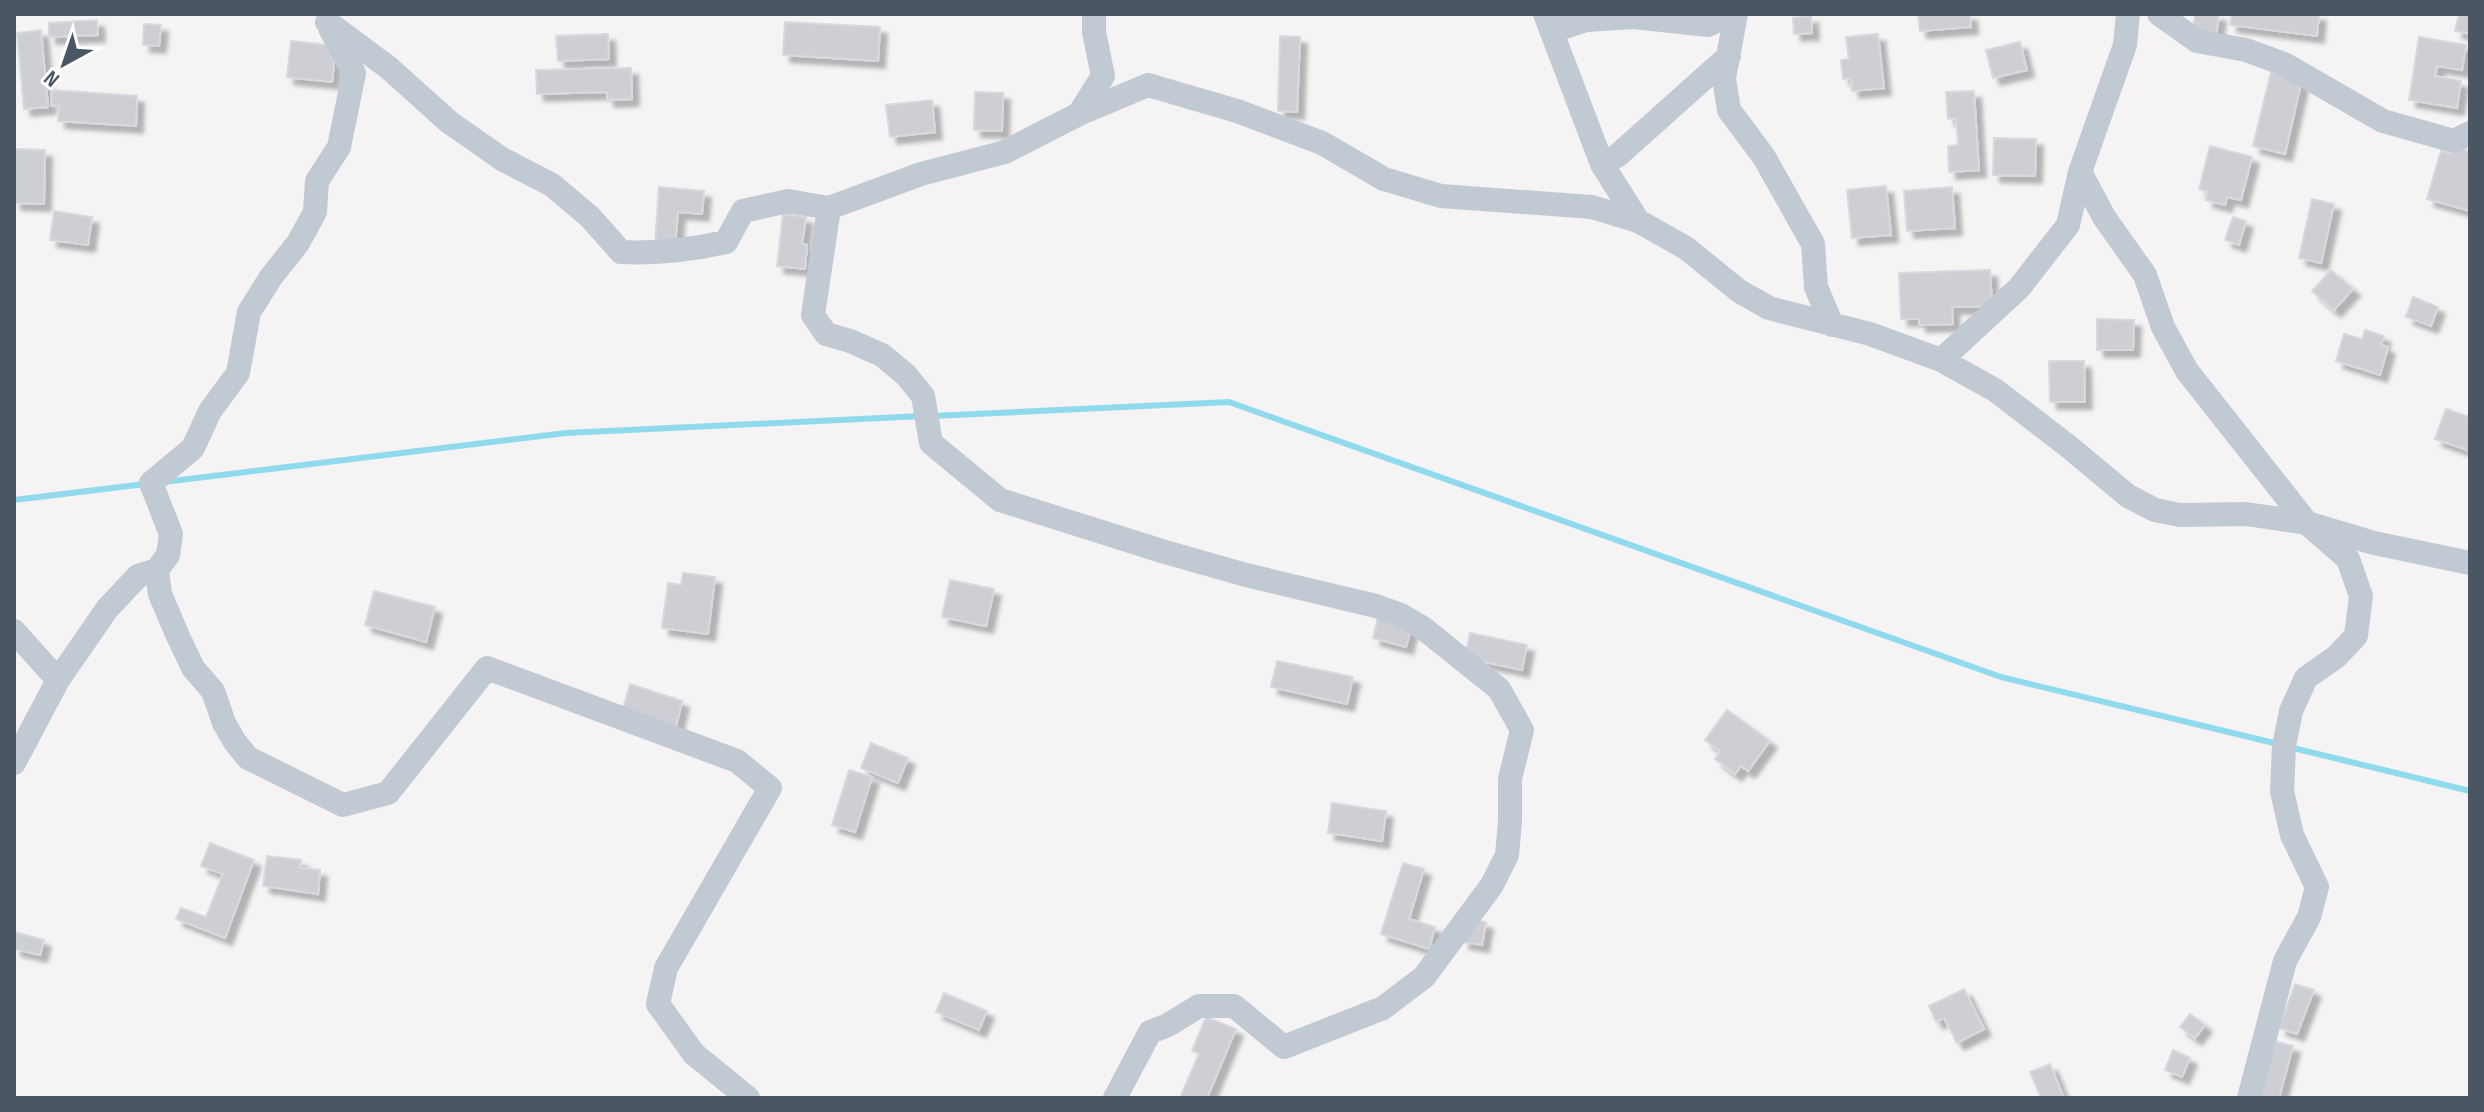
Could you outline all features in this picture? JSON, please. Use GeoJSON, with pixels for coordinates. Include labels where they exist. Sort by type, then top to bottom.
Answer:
{"type":"FeatureCollection","features":[{"type":"Feature","properties":{"kind":"street"},"geometry":{"type":"LineString","coordinates":[[1079,114],[1103,76],[1094,32],[1094,14]]}},
{"type":"Feature","properties":{"kind":"street"},"geometry":{"type":"LineString","coordinates":[[1638,221],[1602,164],[1548,23],[1634,17],[1708,25],[1734,14],[1724,78],[1729,110],[1764,157],[1813,244],[1816,287],[1832,325]]}},
{"type":"Feature","properties":{"kind":"street"},"geometry":{"type":"LineString","coordinates":[[1941,360],[2019,288],[2068,225],[2080,172],[2125,45],[2128,14]]}},
{"type":"Feature","properties":{"kind":"street"},"geometry":{"type":"LineString","coordinates":[[2159,14],[2197,41],[2246,50],[2284,64],[2383,121],[2454,141],[2470,133]]}},
{"type":"Feature","properties":{"kind":"street"},"geometry":{"type":"LineString","coordinates":[[326,18],[389,68],[449,122],[502,159],[552,185],[590,217],[621,252],[656,254],[726,242],[743,211],[788,201],[829,208],[921,174],[1005,152],[1079,114],[1148,85],[1322,143],[1384,179],[1441,196],[1592,207],[1638,221],[1686,248],[1739,291],[1769,308],[1870,334],[1941,360],[1995,390],[2128,496],[2155,510],[2180,515],[2246,514],[2307,523],[2374,543],[2470,563]]}},
{"type":"Feature","properties":{"kind":"street"},"geometry":{"type":"LineString","coordinates":[[14,763],[58,680],[107,609],[138,576],[157,570],[168,555],[171,534],[151,483],[193,448],[210,411],[238,373],[249,312],[298,243],[315,212],[317,181],[339,147],[354,73],[326,18]]}},
{"type":"Feature","properties":{"kind":"street"},"geometry":{"type":"LineString","coordinates":[[1602,164],[1617,156],[1729,56]]}},
{"type":"Feature","properties":{"kind":"street"},"geometry":{"type":"LineString","coordinates":[[2080,172],[2104,217],[2145,275],[2163,327],[2187,371],[2307,523],[2348,559],[2361,596],[2356,636],[2336,657],[2306,678],[2291,711],[2284,746],[2282,791],[2292,835],[2317,887],[2309,917],[2285,961],[2249,1098]]}},
{"type":"Feature","properties":{"kind":"street"},"geometry":{"type":"LineString","coordinates":[[829,208],[813,315],[826,334],[882,355],[906,375],[923,396],[931,443],[1000,500],[1165,552],[1401,615],[1423,628],[1499,689],[1522,730],[1510,779],[1507,855],[1492,885],[1424,977],[1383,1008],[1284,1047],[1234,1006],[1199,1006],[1150,1032],[1115,1098]]}},
{"type":"Feature","properties":{"kind":"street"},"geometry":{"type":"LineString","coordinates":[[157,570],[160,594],[193,668],[213,691],[224,723],[235,742],[248,758],[343,805],[388,793],[487,668],[737,761],[770,788],[666,968],[658,1004],[694,1054],[748,1098]]}},
{"type":"Feature","properties":{"kind":"street"},"geometry":{"type":"LineString","coordinates":[[14,631],[58,680]]}},
{"type":"Feature","properties":{"kind":"building"},"geometry":{"type":"Polygon","coordinates":[[[1918,14],[1970,14],[1971,27],[1920,31],[1918,14]]]}},
{"type":"Feature","properties":{"kind":"building"},"geometry":{"type":"Polygon","coordinates":[[[2195,14],[2219,14],[2216,38],[2193,35],[2195,14]]]}},
{"type":"Feature","properties":{"kind":"building"},"geometry":{"type":"Polygon","coordinates":[[[2232,14],[2319,14],[2317,36],[2230,25],[2232,14]]]}},
{"type":"Feature","properties":{"kind":"building"},"geometry":{"type":"Polygon","coordinates":[[[2459,14],[2470,14],[2470,34],[2455,31],[2459,14]]]}},
{"type":"Feature","properties":{"kind":"building"},"geometry":{"type":"Polygon","coordinates":[[[1811,16],[1812,33],[1794,34],[1793,18],[1811,16]]]}},
{"type":"Feature","properties":{"kind":"building"},"geometry":{"type":"Polygon","coordinates":[[[97,20],[98,35],[49,37],[49,23],[97,20]]]}},
{"type":"Feature","properties":{"kind":"building"},"geometry":{"type":"Polygon","coordinates":[[[785,22],[880,27],[878,61],[783,55],[785,22]]]}},
{"type":"Feature","properties":{"kind":"building"},"geometry":{"type":"Polygon","coordinates":[[[144,24],[161,25],[159,46],[143,45],[144,24]]]}},
{"type":"Feature","properties":{"kind":"building"},"geometry":{"type":"Polygon","coordinates":[[[41,30],[48,107],[24,109],[17,33],[41,30]]]}},
{"type":"Feature","properties":{"kind":"building"},"geometry":{"type":"Polygon","coordinates":[[[608,34],[609,59],[558,61],[556,36],[608,34]]]}},
{"type":"Feature","properties":{"kind":"building"},"geometry":{"type":"Polygon","coordinates":[[[1878,34],[1884,88],[1852,91],[1851,78],[1843,79],[1841,60],[1849,59],[1846,37],[1878,34]]]}},
{"type":"Feature","properties":{"kind":"building"},"geometry":{"type":"Polygon","coordinates":[[[1280,36],[1300,37],[1297,112],[1278,111],[1280,36]]]}},
{"type":"Feature","properties":{"kind":"building"},"geometry":{"type":"Polygon","coordinates":[[[2419,37],[2466,45],[2462,70],[2437,66],[2435,76],[2461,81],[2457,108],[2409,100],[2419,37]]]}},
{"type":"Feature","properties":{"kind":"building"},"geometry":{"type":"Polygon","coordinates":[[[291,41],[336,46],[332,82],[287,77],[291,41]]]}},
{"type":"Feature","properties":{"kind":"building"},"geometry":{"type":"Polygon","coordinates":[[[2020,42],[2027,70],[1993,78],[1986,50],[2020,42]]]}},
{"type":"Feature","properties":{"kind":"building"},"geometry":{"type":"Polygon","coordinates":[[[631,68],[632,99],[607,100],[607,92],[537,94],[536,70],[631,68]]]}},
{"type":"Feature","properties":{"kind":"building"},"geometry":{"type":"Polygon","coordinates":[[[2271,72],[2302,79],[2285,154],[2253,146],[2271,72]]]}},
{"type":"Feature","properties":{"kind":"building"},"geometry":{"type":"Polygon","coordinates":[[[52,90],[137,96],[136,126],[58,121],[59,106],[51,105],[52,90]]]}},
{"type":"Feature","properties":{"kind":"building"},"geometry":{"type":"Polygon","coordinates":[[[1974,91],[1979,170],[1949,172],[1948,146],[1958,145],[1956,118],[1948,119],[1946,92],[1974,91]]]}},
{"type":"Feature","properties":{"kind":"building"},"geometry":{"type":"Polygon","coordinates":[[[975,92],[1003,93],[1002,131],[974,130],[975,92]]]}},
{"type":"Feature","properties":{"kind":"building"},"geometry":{"type":"Polygon","coordinates":[[[932,100],[935,132],[890,137],[886,105],[932,100]]]}},
{"type":"Feature","properties":{"kind":"building"},"geometry":{"type":"Polygon","coordinates":[[[1994,138],[2036,139],[2035,176],[1993,175],[1994,138]]]}},
{"type":"Feature","properties":{"kind":"building"},"geometry":{"type":"Polygon","coordinates":[[[2210,146],[2252,157],[2241,200],[2227,197],[2225,205],[2206,200],[2208,192],[2199,189],[2210,146]]]}},
{"type":"Feature","properties":{"kind":"building"},"geometry":{"type":"Polygon","coordinates":[[[2455,147],[2470,151],[2470,211],[2427,199],[2441,151],[2453,154],[2455,147]]]}},
{"type":"Feature","properties":{"kind":"building"},"geometry":{"type":"Polygon","coordinates":[[[14,149],[45,150],[44,204],[14,203],[14,149]]]}},
{"type":"Feature","properties":{"kind":"building"},"geometry":{"type":"Polygon","coordinates":[[[1886,186],[1891,235],[1852,238],[1847,190],[1886,186]]]}},
{"type":"Feature","properties":{"kind":"building"},"geometry":{"type":"Polygon","coordinates":[[[659,187],[704,191],[702,214],[678,212],[675,246],[655,245],[659,187]]]}},
{"type":"Feature","properties":{"kind":"building"},"geometry":{"type":"Polygon","coordinates":[[[1952,187],[1955,228],[1907,231],[1904,191],[1952,187]]]}},
{"type":"Feature","properties":{"kind":"building"},"geometry":{"type":"Polygon","coordinates":[[[2312,199],[2334,204],[2321,263],[2299,258],[2312,199]]]}},
{"type":"Feature","properties":{"kind":"building"},"geometry":{"type":"Polygon","coordinates":[[[54,211],[92,217],[88,245],[50,240],[54,211]]]}},
{"type":"Feature","properties":{"kind":"building"},"geometry":{"type":"Polygon","coordinates":[[[783,214],[806,217],[802,244],[807,245],[805,269],[777,266],[783,214]]]}},
{"type":"Feature","properties":{"kind":"building"},"geometry":{"type":"Polygon","coordinates":[[[2233,217],[2246,221],[2239,245],[2225,240],[2233,217]]]}},
{"type":"Feature","properties":{"kind":"building"},"geometry":{"type":"Polygon","coordinates":[[[1990,270],[1992,306],[1952,307],[1953,324],[1919,325],[1919,319],[1901,319],[1899,273],[1990,270]]]}},
{"type":"Feature","properties":{"kind":"building"},"geometry":{"type":"Polygon","coordinates":[[[2331,270],[2353,289],[2334,310],[2312,291],[2331,270]]]}},
{"type":"Feature","properties":{"kind":"building"},"geometry":{"type":"Polygon","coordinates":[[[2413,297],[2438,307],[2431,326],[2406,317],[2413,297]]]}},
{"type":"Feature","properties":{"kind":"building"},"geometry":{"type":"Polygon","coordinates":[[[2097,319],[2134,320],[2133,350],[2097,350],[2097,319]]]}},
{"type":"Feature","properties":{"kind":"building"},"geometry":{"type":"Polygon","coordinates":[[[2365,330],[2384,336],[2381,345],[2388,347],[2380,375],[2336,361],[2344,334],[2362,339],[2365,330]]]}},
{"type":"Feature","properties":{"kind":"building"},"geometry":{"type":"Polygon","coordinates":[[[2049,361],[2084,361],[2085,402],[2050,402],[2049,361]]]}},
{"type":"Feature","properties":{"kind":"building"},"geometry":{"type":"Polygon","coordinates":[[[2446,409],[2470,417],[2470,451],[2435,439],[2446,409]]]}},
{"type":"Feature","properties":{"kind":"building"},"geometry":{"type":"Polygon","coordinates":[[[683,573],[715,577],[708,634],[662,628],[668,583],[681,585],[683,573]]]}},
{"type":"Feature","properties":{"kind":"building"},"geometry":{"type":"Polygon","coordinates":[[[950,580],[994,589],[986,626],[942,617],[950,580]]]}},
{"type":"Feature","properties":{"kind":"building"},"geometry":{"type":"Polygon","coordinates":[[[374,591],[435,607],[426,642],[365,625],[374,591]]]}},
{"type":"Feature","properties":{"kind":"building"},"geometry":{"type":"Polygon","coordinates":[[[1378,618],[1411,627],[1406,647],[1373,638],[1378,618]]]}},
{"type":"Feature","properties":{"kind":"building"},"geometry":{"type":"Polygon","coordinates":[[[1470,633],[1527,645],[1522,670],[1465,658],[1470,633]]]}},
{"type":"Feature","properties":{"kind":"building"},"geometry":{"type":"Polygon","coordinates":[[[1277,661],[1353,677],[1347,704],[1271,687],[1277,661]]]}},
{"type":"Feature","properties":{"kind":"building"},"geometry":{"type":"Polygon","coordinates":[[[630,684],[682,701],[676,727],[622,713],[630,684]]]}},
{"type":"Feature","properties":{"kind":"building"},"geometry":{"type":"Polygon","coordinates":[[[1727,710],[1770,741],[1748,771],[1741,766],[1735,774],[1715,759],[1720,751],[1705,740],[1727,710]]]}},
{"type":"Feature","properties":{"kind":"building"},"geometry":{"type":"Polygon","coordinates":[[[871,743],[908,758],[898,783],[861,768],[871,743]]]}},
{"type":"Feature","properties":{"kind":"building"},"geometry":{"type":"Polygon","coordinates":[[[849,770],[872,777],[855,832],[832,825],[849,770]]]}},
{"type":"Feature","properties":{"kind":"building"},"geometry":{"type":"Polygon","coordinates":[[[1332,803],[1386,811],[1382,841],[1328,833],[1332,803]]]}},
{"type":"Feature","properties":{"kind":"building"},"geometry":{"type":"Polygon","coordinates":[[[210,843],[254,860],[225,938],[176,919],[181,908],[206,917],[223,874],[201,866],[210,843]]]}},
{"type":"Feature","properties":{"kind":"building"},"geometry":{"type":"Polygon","coordinates":[[[267,856],[301,860],[300,868],[320,870],[318,894],[263,886],[267,856]]]}},
{"type":"Feature","properties":{"kind":"building"},"geometry":{"type":"Polygon","coordinates":[[[1403,863],[1424,869],[1409,919],[1435,927],[1429,949],[1381,934],[1403,863]]]}},
{"type":"Feature","properties":{"kind":"building"},"geometry":{"type":"Polygon","coordinates":[[[1466,919],[1486,922],[1482,945],[1462,942],[1466,919]]]}},
{"type":"Feature","properties":{"kind":"building"},"geometry":{"type":"Polygon","coordinates":[[[14,932],[44,940],[40,955],[14,949],[14,932]]]}},
{"type":"Feature","properties":{"kind":"building"},"geometry":{"type":"Polygon","coordinates":[[[2295,984],[2314,990],[2297,1034],[2279,1028],[2295,984]]]}},
{"type":"Feature","properties":{"kind":"building"},"geometry":{"type":"Polygon","coordinates":[[[1964,989],[1984,1029],[1957,1043],[1944,1018],[1936,1022],[1929,1006],[1964,989]]]}},
{"type":"Feature","properties":{"kind":"building"},"geometry":{"type":"Polygon","coordinates":[[[944,993],[987,1011],[979,1030],[936,1012],[944,993]]]}},
{"type":"Feature","properties":{"kind":"building"},"geometry":{"type":"Polygon","coordinates":[[[2190,1014],[2205,1025],[2195,1038],[2180,1027],[2190,1014]]]}},
{"type":"Feature","properties":{"kind":"building"},"geometry":{"type":"Polygon","coordinates":[[[1206,1017],[1236,1029],[1207,1098],[1180,1098],[1199,1054],[1192,1051],[1206,1017]]]}},
{"type":"Feature","properties":{"kind":"building"},"geometry":{"type":"Polygon","coordinates":[[[2274,1041],[2293,1046],[2279,1098],[2259,1098],[2274,1041]]]}},
{"type":"Feature","properties":{"kind":"building"},"geometry":{"type":"Polygon","coordinates":[[[2173,1050],[2190,1058],[2182,1077],[2165,1070],[2173,1050]]]}},
{"type":"Feature","properties":{"kind":"building"},"geometry":{"type":"Polygon","coordinates":[[[2050,1064],[2064,1098],[2041,1098],[2030,1072],[2050,1064]]]}},
{"type":"Feature","properties":{"kind":"waterway"},"geometry":{"type":"LineString","coordinates":[[933,416],[1229,402],[2001,677],[2278,744]]}},
{"type":"Feature","properties":{"kind":"waterway"},"geometry":{"type":"LineString","coordinates":[[164,482],[566,433],[922,416]]}},
{"type":"Feature","properties":{"kind":"waterway"},"geometry":{"type":"LineString","coordinates":[[14,500],[145,484]]}},
{"type":"Feature","properties":{"kind":"waterway"},"geometry":{"type":"LineString","coordinates":[[2289,747],[2470,791]]}}]}
